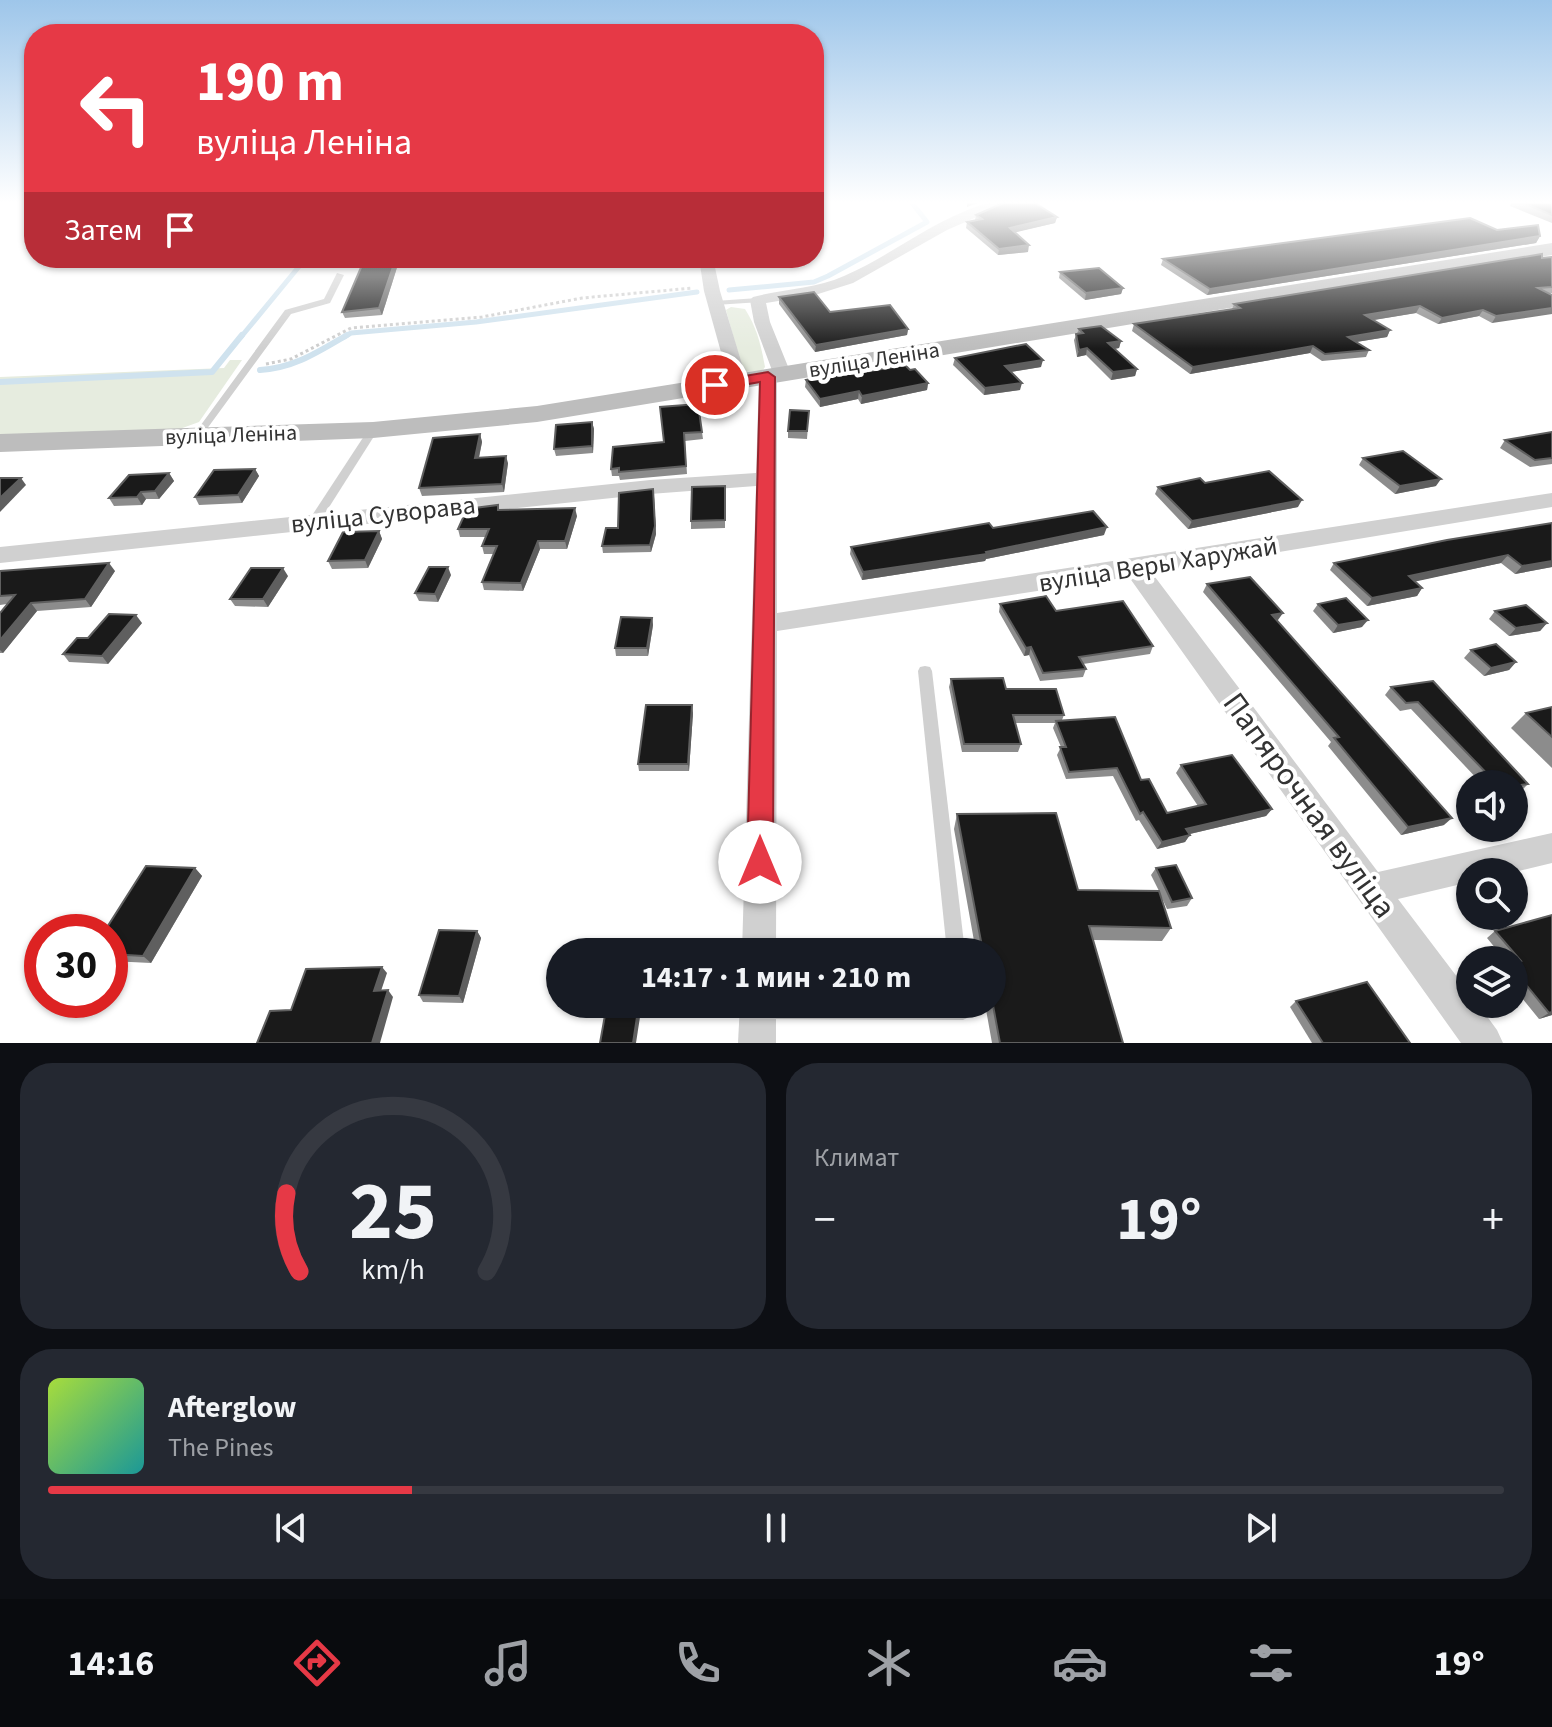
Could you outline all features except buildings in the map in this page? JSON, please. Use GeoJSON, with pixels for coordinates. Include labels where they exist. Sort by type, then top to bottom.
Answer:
{"type":"FeatureCollection","features":[{"type":"Feature","properties":{"kind":"street"},"geometry":{"type":"LineString","coordinates":[[759,938],[766,479],[775,376],[758,300],[822,289],[848,279],[897,252]]}},
{"type":"Feature","properties":{"kind":"street","name":"вуліца Леніна"},"geometry":{"type":"LineString","coordinates":[[0,443],[373,430],[537,414],[1536,252]]}},
{"type":"Feature","properties":{"kind":"street"},"geometry":{"type":"LineString","coordinates":[[708,268],[738,381]]}},
{"type":"Feature","properties":{"kind":"street","name":"вуліца Суворава"},"geometry":{"type":"LineString","coordinates":[[0,555],[315,520],[650,487],[766,479]]}},
{"type":"Feature","properties":{"kind":"street","name":"вуліца Веры Харужай"},"geometry":{"type":"LineString","coordinates":[[763,624],[1135,568],[1552,500]]}},
{"type":"Feature","properties":{"kind":"street","name":"Папярочная вуліца"},"geometry":{"type":"LineString","coordinates":[[1135,568],[1484,1043]]}},
{"type":"Feature","properties":{"kind":"street"},"geometry":{"type":"LineString","coordinates":[[1373,889],[1552,848]]}},
{"type":"Feature","properties":{"kind":"lane"},"geometry":{"type":"LineString","coordinates":[[198,435],[288,312],[327,301],[340,275]]}},
{"type":"Feature","properties":{"kind":"lane"},"geometry":{"type":"LineString","coordinates":[[713,295],[758,300]]}},
{"type":"Feature","properties":{"kind":"lane"},"geometry":{"type":"LineString","coordinates":[[315,520],[373,430]]}},
{"type":"Feature","properties":{"kind":"lane"},"geometry":{"type":"LineString","coordinates":[[925,671],[954,938]]}},
{"type":"Feature","properties":{"kind":"lane"},"geometry":{"type":"LineString","coordinates":[[758,1019],[784,1018]]}},
{"type":"Feature","properties":{"kind":"path"},"geometry":{"type":"LineString","coordinates":[[250,365],[301,357],[331,334],[351,328],[494,315],[629,292],[713,295]]}},
{"type":"Feature","properties":{"kind":"shaded area"},"geometry":{"type":"Polygon","coordinates":[[[731,307],[745,309],[753,323],[765,367],[762,371],[743,372],[726,310],[731,307]]]}},
{"type":"Feature","properties":{"kind":"shaded area"},"geometry":{"type":"Polygon","coordinates":[[[230,360],[242,360],[199,422],[177,430],[0,436],[0,377],[224,368],[230,360]]]}},
{"type":"Feature","properties":{"kind":"waterway"},"geometry":{"type":"LineString","coordinates":[[729,290],[814,282],[873,252]]}},
{"type":"Feature","properties":{"kind":"waterway"},"geometry":{"type":"LineString","coordinates":[[241,337],[298,268]]}},
{"type":"Feature","properties":{"kind":"waterway"},"geometry":{"type":"LineString","coordinates":[[344,337],[351,333],[476,322],[697,292]]}},
{"type":"Feature","properties":{"kind":"waterway"},"geometry":{"type":"LineString","coordinates":[[0,382],[212,372],[242,335]]}},
{"type":"Feature","properties":{"kind":"waterway"},"geometry":{"type":"LineString","coordinates":[[260,370],[295,363],[347,335]]}},
{"type":"Feature","properties":{"kind":"route"},"geometry":{"type":"LineString","coordinates":[[715,385],[768,377],[760,862]]}}]}
